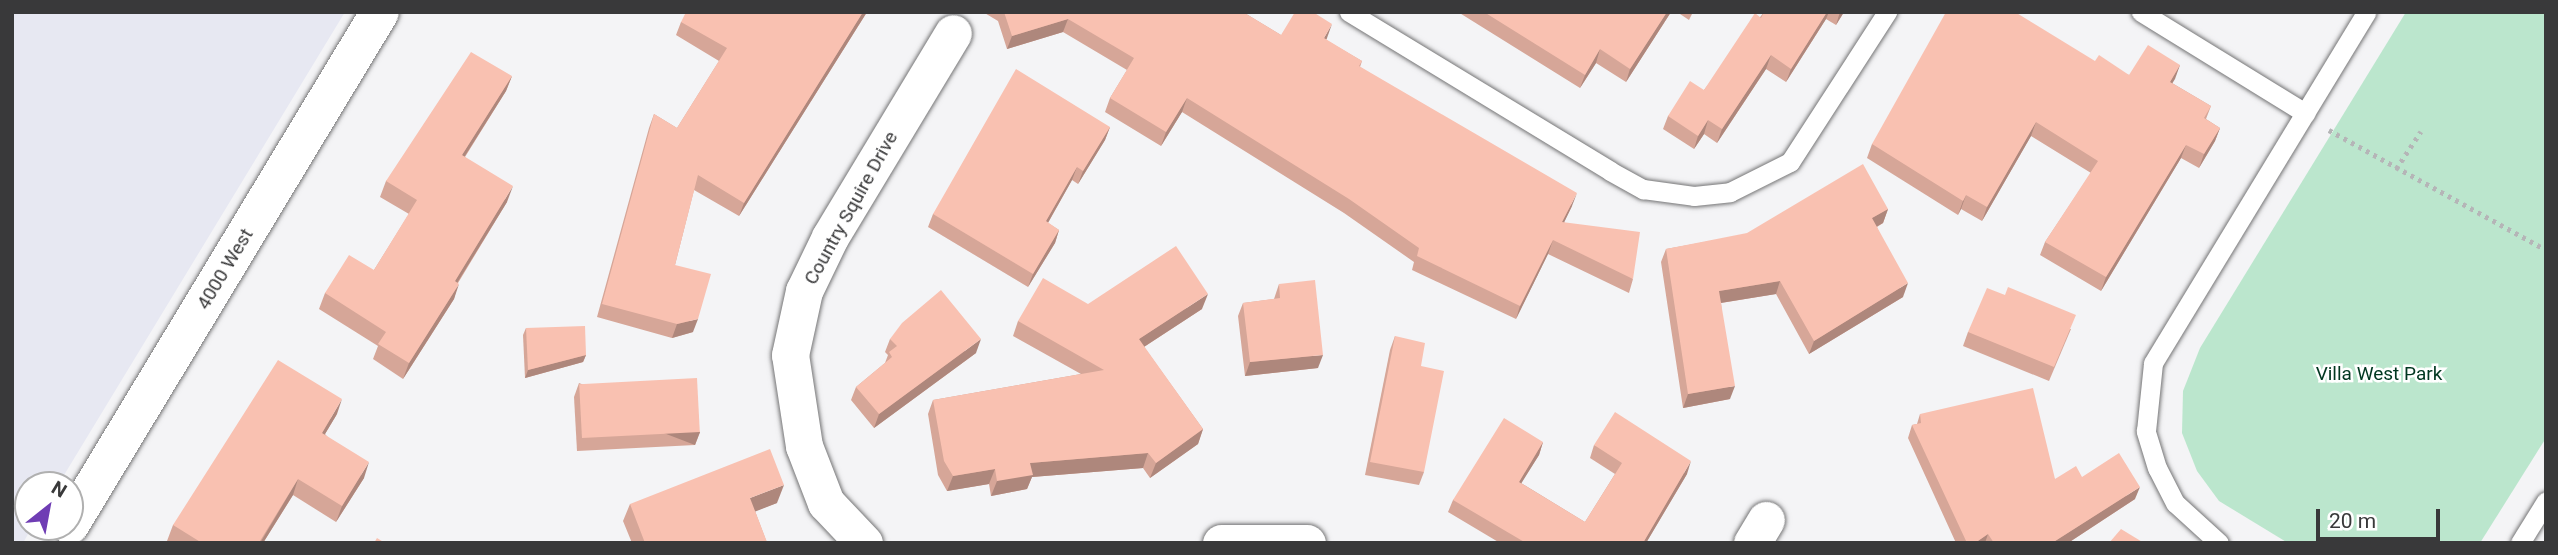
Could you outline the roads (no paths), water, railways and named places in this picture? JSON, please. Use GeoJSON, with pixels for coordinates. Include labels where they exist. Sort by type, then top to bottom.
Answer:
{"type":"FeatureCollection","features":[{"type":"Feature","properties":{"kind":"main road","name":"4000 West"},"geometry":{"type":"LineString","coordinates":[[84,501],[380,12]]}},
{"type":"Feature","properties":{"kind":"street","name":"Country Squire Drive"},"geometry":{"type":"LineString","coordinates":[[864,543],[826,503],[804,446],[790,355],[804,291],[830,237],[953,33]]}},
{"type":"Feature","properties":{"kind":"street"},"geometry":{"type":"LineString","coordinates":[[1221,543],[1307,543]]}},
{"type":"Feature","properties":{"kind":"lane"},"geometry":{"type":"LineString","coordinates":[[1349,12],[1621,177],[1669,196],[1694,196],[1730,192],[1790,162],[1887,12]]}},
{"type":"Feature","properties":{"kind":"lane"},"geometry":{"type":"LineString","coordinates":[[2141,12],[2305,113]]}},
{"type":"Feature","properties":{"kind":"lane"},"geometry":{"type":"LineString","coordinates":[[2219,543],[2175,502],[2157,468],[2146,430],[2145,397],[2166,338],[2366,12]]}},
{"type":"Feature","properties":{"kind":"lane"},"geometry":{"type":"LineString","coordinates":[[2520,543],[2546,501]]}},
{"type":"Feature","properties":{"kind":"park label","name":"Villa West Park"},"geometry":{"type":"Point","coordinates":[2379,374]}}]}
